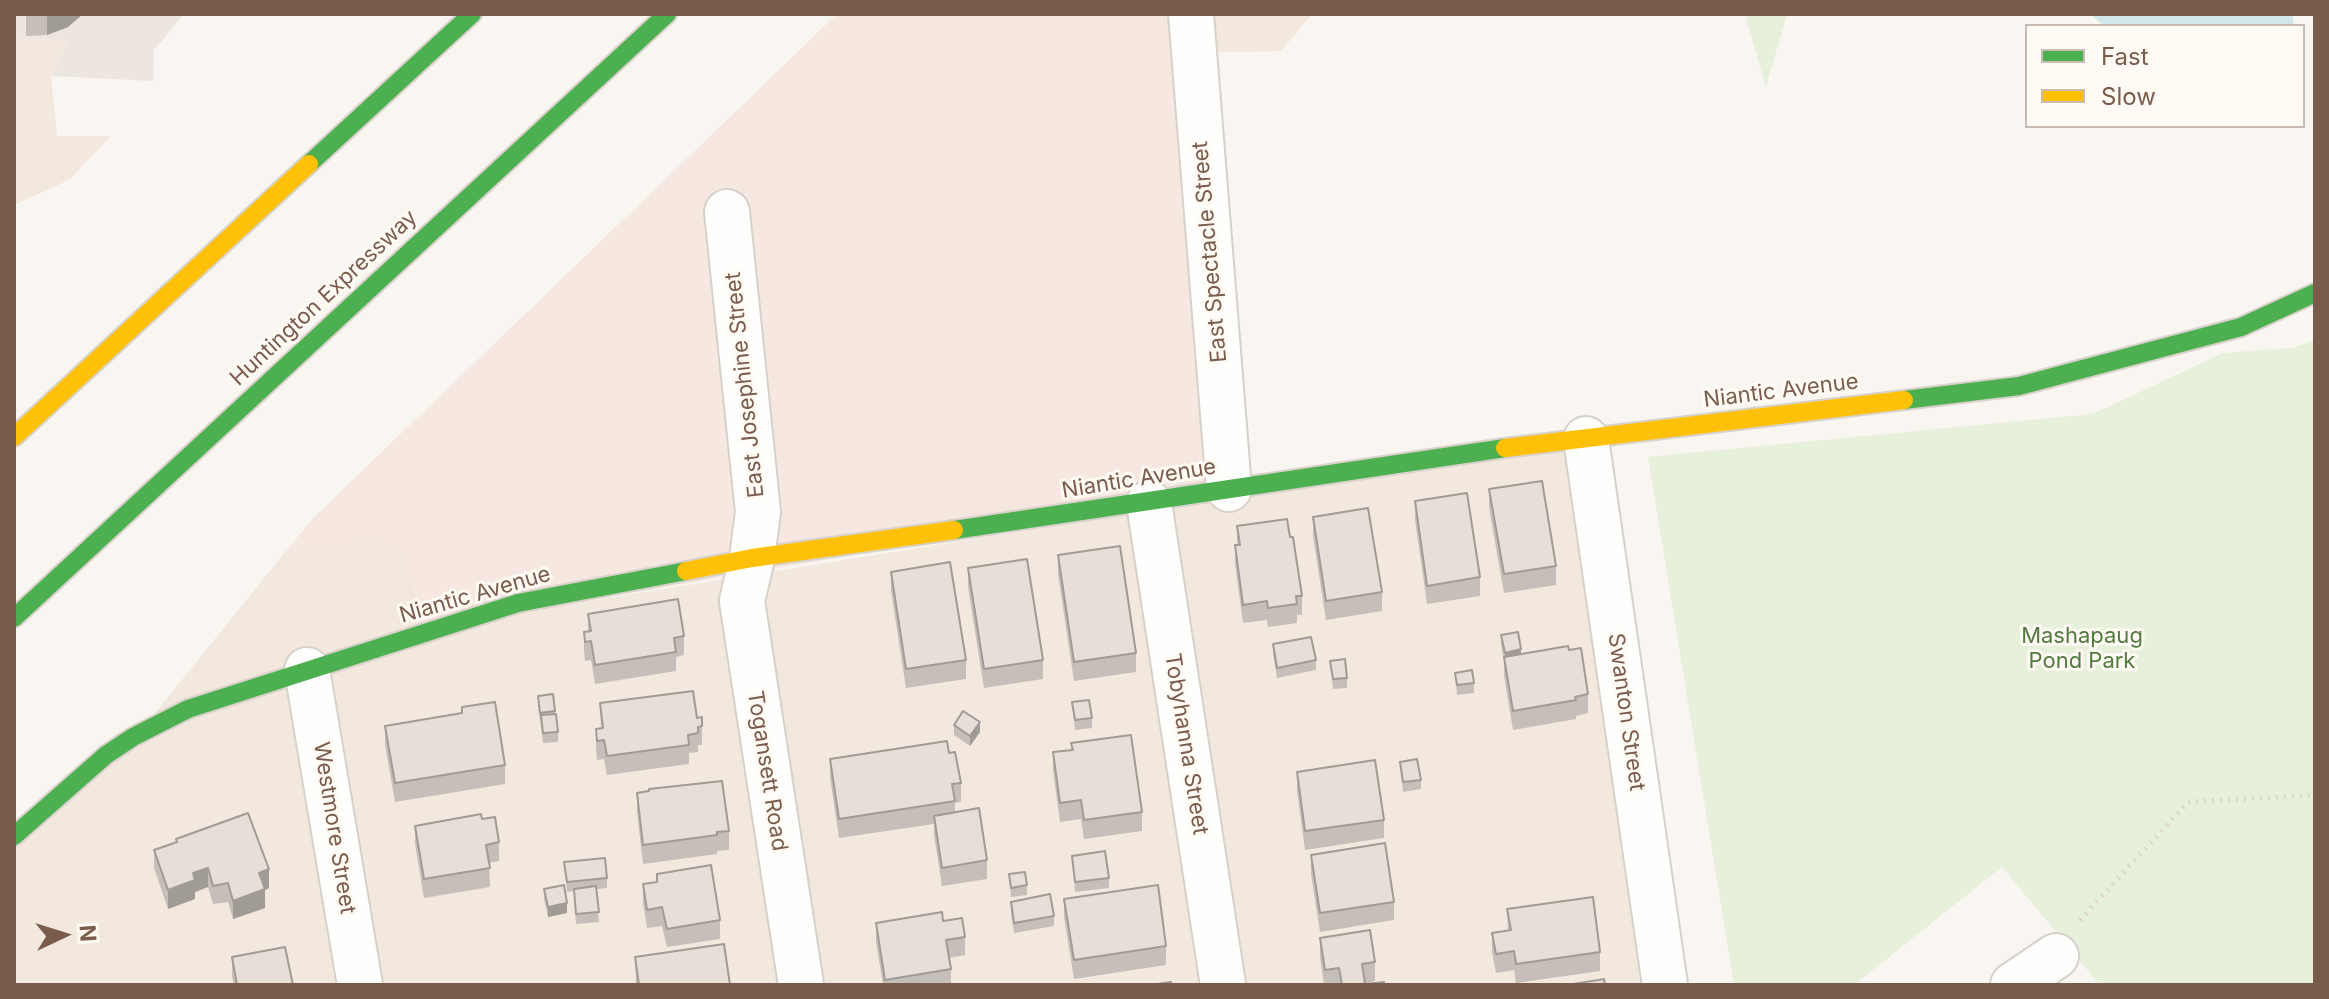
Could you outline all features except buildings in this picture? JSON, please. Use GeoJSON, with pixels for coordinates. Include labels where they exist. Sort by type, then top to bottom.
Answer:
{"type":"FeatureCollection","features":[{"type":"Feature","properties":{"kind":"main road"},"geometry":{"type":"LineString","coordinates":[[14,437],[472,14]]}},
{"type":"Feature","properties":{"kind":"main road","name":"Huntington Expressway"},"geometry":{"type":"LineString","coordinates":[[14,618],[667,14]]}},
{"type":"Feature","properties":{"kind":"main road","name":"Niantic Avenue"},"geometry":{"type":"LineString","coordinates":[[14,836],[106,755],[133,737],[202,704],[518,603],[752,558],[1149,503],[1432,457],[2019,386],[2241,327],[2315,293]]}},
{"type":"Feature","properties":{"kind":"street","name":"East Spectacle Street"},"geometry":{"type":"LineString","coordinates":[[1191,14],[1229,489]]}},
{"type":"Feature","properties":{"kind":"street","name":"East Josephine Street"},"geometry":{"type":"LineString","coordinates":[[727,212],[758,512],[752,558]]}},
{"type":"Feature","properties":{"kind":"street","name":"Swanton Street"},"geometry":{"type":"LineString","coordinates":[[1586,439],[1665,985]]}},
{"type":"Feature","properties":{"kind":"street","name":"Tobyhanna Street"},"geometry":{"type":"LineString","coordinates":[[1149,503],[1223,985]]}},
{"type":"Feature","properties":{"kind":"street","name":"Togansett Road"},"geometry":{"type":"LineString","coordinates":[[752,558],[742,601],[801,985]]}},
{"type":"Feature","properties":{"kind":"street","name":"Westmore Street"},"geometry":{"type":"LineString","coordinates":[[307,670],[360,985]]}},
{"type":"Feature","properties":{"kind":"street"},"geometry":{"type":"LineString","coordinates":[[2013,985],[2067,939]]}},
{"type":"Feature","properties":{"kind":"path"},"geometry":{"type":"LineString","coordinates":[[2067,939],[2188,802],[2315,795]]}},
{"type":"Feature","properties":{"kind":"shaded area"},"geometry":{"type":"Polygon","coordinates":[[[14,14],[184,14],[154,50],[153,81],[51,76],[68,40],[14,39],[14,14]]]}},
{"type":"Feature","properties":{"kind":"shaded area"},"geometry":{"type":"Polygon","coordinates":[[[837,14],[1190,14],[1244,489],[429,627],[397,545],[389,553],[375,540],[290,553],[287,550],[313,518],[837,14]]]}},
{"type":"Feature","properties":{"kind":"shaded area"},"geometry":{"type":"Polygon","coordinates":[[[1190,14],[1312,14],[1281,51],[1193,53],[1190,14]]]}},
{"type":"Feature","properties":{"kind":"shaded area"},"geometry":{"type":"Polygon","coordinates":[[[14,39],[68,40],[51,76],[57,136],[111,136],[69,180],[14,205],[14,39]]]}},
{"type":"Feature","properties":{"kind":"shaded area"},"geometry":{"type":"Polygon","coordinates":[[[1576,442],[1669,985],[14,985],[14,830],[129,745],[287,550],[290,553],[375,540],[397,544],[428,627],[1576,442]]]}},
{"type":"Feature","properties":{"kind":"green space"},"geometry":{"type":"Polygon","coordinates":[[[1746,14],[1787,14],[1766,87],[1747,22],[1746,14]]]}},
{"type":"Feature","properties":{"kind":"green space","name":"Mashapaug Pond Park"},"geometry":{"type":"Polygon","coordinates":[[[2315,340],[2315,985],[2100,985],[2002,867],[1854,985],[1734,985],[1648,457],[2093,414],[2223,353],[2292,348],[2315,340]]]}},
{"type":"Feature","properties":{"kind":"water"},"geometry":{"type":"Polygon","coordinates":[[[2090,14],[2292,14],[2294,24],[2102,24],[2090,14]]]}},
{"type":"Feature","properties":{"kind":"traffic: fast"},"geometry":{"type":"LineString","coordinates":[[309,164],[472,14]]}},
{"type":"Feature","properties":{"kind":"traffic: fast"},"geometry":{"type":"LineString","coordinates":[[14,618],[667,14]]}},
{"type":"Feature","properties":{"kind":"traffic: fast"},"geometry":{"type":"LineString","coordinates":[[1904,400],[2019,386],[2241,327],[2315,293]]}},
{"type":"Feature","properties":{"kind":"traffic: fast"},"geometry":{"type":"LineString","coordinates":[[954,530],[1505,448]]}},
{"type":"Feature","properties":{"kind":"traffic: fast"},"geometry":{"type":"LineString","coordinates":[[14,836],[106,755],[133,737],[188,709],[518,603],[686,571]]}},
{"type":"Feature","properties":{"kind":"traffic: slow"},"geometry":{"type":"LineString","coordinates":[[14,437],[309,164]]}},
{"type":"Feature","properties":{"kind":"traffic: slow"},"geometry":{"type":"LineString","coordinates":[[1505,448],[1904,400]]}},
{"type":"Feature","properties":{"kind":"traffic: slow"},"geometry":{"type":"LineString","coordinates":[[686,571],[752,558],[954,530]]}}]}
